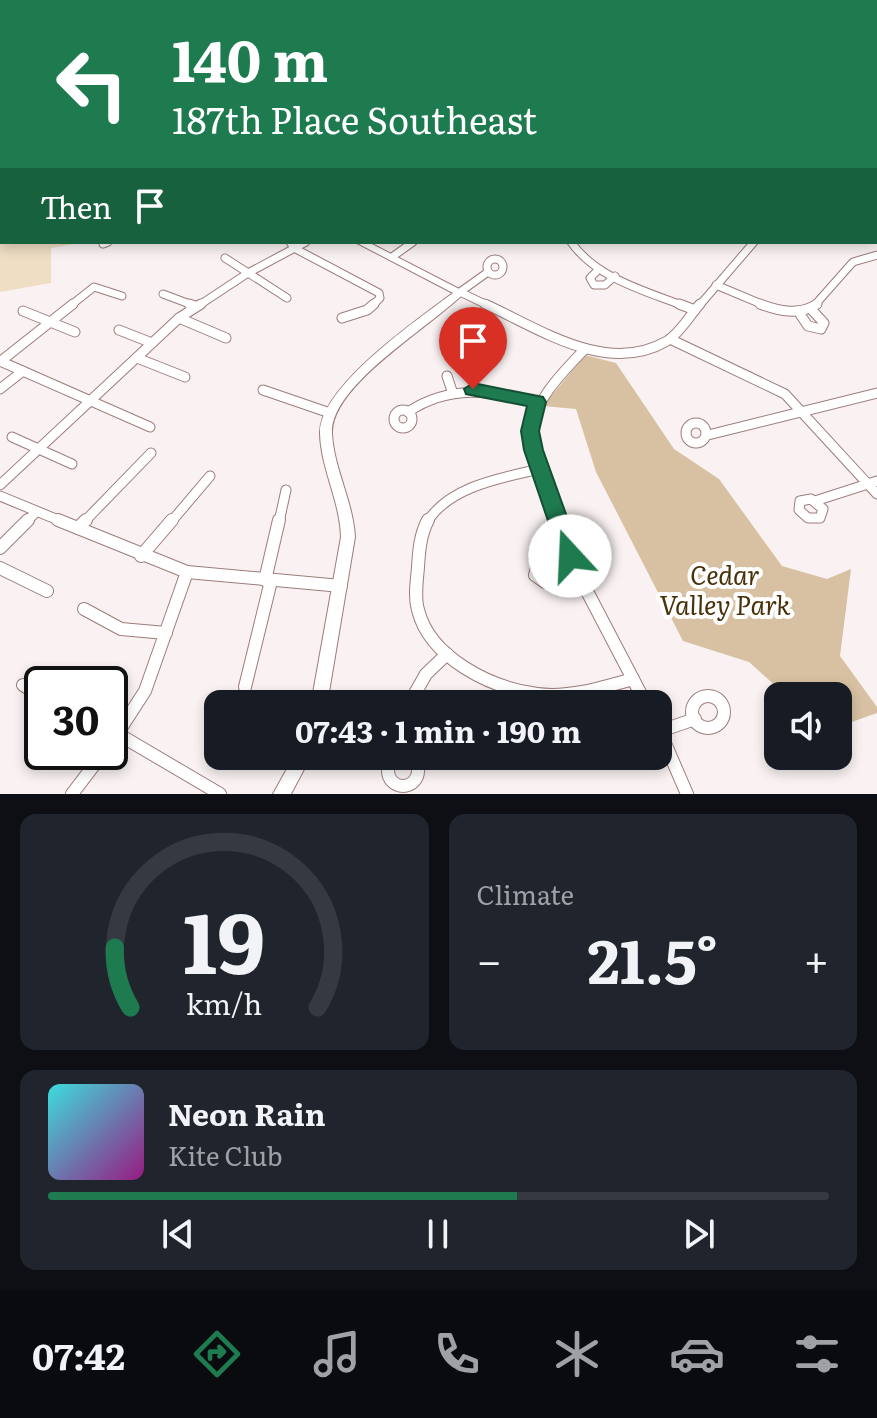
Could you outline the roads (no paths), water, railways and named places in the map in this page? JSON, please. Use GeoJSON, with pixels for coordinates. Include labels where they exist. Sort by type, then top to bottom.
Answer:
{"type":"FeatureCollection","features":[{"type":"Feature","properties":{"kind":"street"},"geometry":{"type":"LineString","coordinates":[[364,244],[585,349],[616,355],[652,350],[670,339],[752,244]]}},
{"type":"Feature","properties":{"kind":"street"},"geometry":{"type":"LineString","coordinates":[[392,257],[410,244]]}},
{"type":"Feature","properties":{"kind":"street"},"geometry":{"type":"LineString","coordinates":[[572,244],[577,253],[599,269],[695,310]]}},
{"type":"Feature","properties":{"kind":"street"},"geometry":{"type":"LineString","coordinates":[[0,485],[179,318],[292,245],[380,295],[367,310],[342,318]]}},
{"type":"Feature","properties":{"kind":"street"},"geometry":{"type":"LineString","coordinates":[[804,310],[849,263],[862,256],[877,255]]}},
{"type":"Feature","properties":{"kind":"street"},"geometry":{"type":"LineString","coordinates":[[225,258],[287,298]]}},
{"type":"Feature","properties":{"kind":"street"},"geometry":{"type":"LineString","coordinates":[[599,269],[590,278],[594,285],[605,285],[615,276]]}},
{"type":"Feature","properties":{"kind":"street"},"geometry":{"type":"LineString","coordinates":[[322,690],[341,586],[349,521],[328,451],[325,426],[330,413],[351,385],[488,272]]}},
{"type":"Feature","properties":{"kind":"street"},"geometry":{"type":"LineString","coordinates":[[716,285],[771,307],[804,310]]}},
{"type":"Feature","properties":{"kind":"street"},"geometry":{"type":"LineString","coordinates":[[122,296],[94,287],[1,361],[150,427]]}},
{"type":"Feature","properties":{"kind":"street"},"geometry":{"type":"LineString","coordinates":[[163,294],[195,306]]}},
{"type":"Feature","properties":{"kind":"street"},"geometry":{"type":"LineString","coordinates":[[804,310],[808,326],[821,329]]}},
{"type":"Feature","properties":{"kind":"street"},"geometry":{"type":"LineString","coordinates":[[23,311],[75,332]]}},
{"type":"Feature","properties":{"kind":"street"},"geometry":{"type":"LineString","coordinates":[[179,318],[226,338]]}},
{"type":"Feature","properties":{"kind":"street"},"geometry":{"type":"LineString","coordinates":[[119,330],[185,377]]}},
{"type":"Feature","properties":{"kind":"street"},"geometry":{"type":"LineString","coordinates":[[670,339],[776,388],[872,482],[877,494]]}},
{"type":"Feature","properties":{"kind":"street"},"geometry":{"type":"LineString","coordinates":[[585,349],[537,402],[530,431],[539,469],[570,556],[639,690]]}},
{"type":"Feature","properties":{"kind":"street"},"geometry":{"type":"LineString","coordinates":[[0,389],[23,371]]}},
{"type":"Feature","properties":{"kind":"street"},"geometry":{"type":"LineString","coordinates":[[447,376],[452,391]]}},
{"type":"Feature","properties":{"kind":"street"},"geometry":{"type":"LineString","coordinates":[[263,390],[330,413]]}},
{"type":"Feature","properties":{"kind":"street"},"geometry":{"type":"LineString","coordinates":[[408,412],[432,396],[452,391],[482,390],[537,402]]}},
{"type":"Feature","properties":{"kind":"street"},"geometry":{"type":"LineString","coordinates":[[708,435],[877,393]]}},
{"type":"Feature","properties":{"kind":"street"},"geometry":{"type":"LineString","coordinates":[[12,437],[72,464]]}},
{"type":"Feature","properties":{"kind":"street"},"geometry":{"type":"LineString","coordinates":[[78,528],[151,453]]}},
{"type":"Feature","properties":{"kind":"street"},"geometry":{"type":"LineString","coordinates":[[539,469],[470,490],[437,508],[427,519],[419,556],[417,610],[426,629],[447,654],[487,680],[537,694],[583,693],[633,679]]}},
{"type":"Feature","properties":{"kind":"street"},"geometry":{"type":"LineString","coordinates":[[141,556],[210,476]]}},
{"type":"Feature","properties":{"kind":"street"},"geometry":{"type":"LineString","coordinates":[[815,501],[872,482]]}},
{"type":"Feature","properties":{"kind":"street"},"geometry":{"type":"LineString","coordinates":[[245,687],[286,490]]}},
{"type":"Feature","properties":{"kind":"street"},"geometry":{"type":"LineString","coordinates":[[0,496],[141,556],[187,572],[341,586]]}},
{"type":"Feature","properties":{"kind":"street"},"geometry":{"type":"LineString","coordinates":[[0,548],[36,512]]}},
{"type":"Feature","properties":{"kind":"street"},"geometry":{"type":"LineString","coordinates":[[570,556],[538,565],[535,575],[541,581],[549,582],[578,574]]}},
{"type":"Feature","properties":{"kind":"street"},"geometry":{"type":"LineString","coordinates":[[0,568],[47,591]]}},
{"type":"Feature","properties":{"kind":"street"},"geometry":{"type":"LineString","coordinates":[[128,719],[140,702],[187,572]]}},
{"type":"Feature","properties":{"kind":"street"},"geometry":{"type":"LineString","coordinates":[[84,609],[121,629],[166,633]]}},
{"type":"Feature","properties":{"kind":"street"},"geometry":{"type":"LineString","coordinates":[[417,690],[426,674],[447,654]]}},
{"type":"Feature","properties":{"kind":"street"},"geometry":{"type":"LineString","coordinates":[[672,725],[695,719]]}},
{"type":"Feature","properties":{"kind":"street"},"geometry":{"type":"LineString","coordinates":[[128,750],[220,794]]}},
{"type":"Feature","properties":{"kind":"street"},"geometry":{"type":"LineString","coordinates":[[672,759],[687,794]]}},
{"type":"Feature","properties":{"kind":"street"},"geometry":{"type":"LineString","coordinates":[[72,794],[90,770]]}},
{"type":"Feature","properties":{"kind":"street"},"geometry":{"type":"LineString","coordinates":[[282,794],[295,770]]}},
{"type":"Feature","properties":{"kind":"park label","name":"Cedar Valley Park"},"geometry":{"type":"Point","coordinates":[725,591]}}]}
